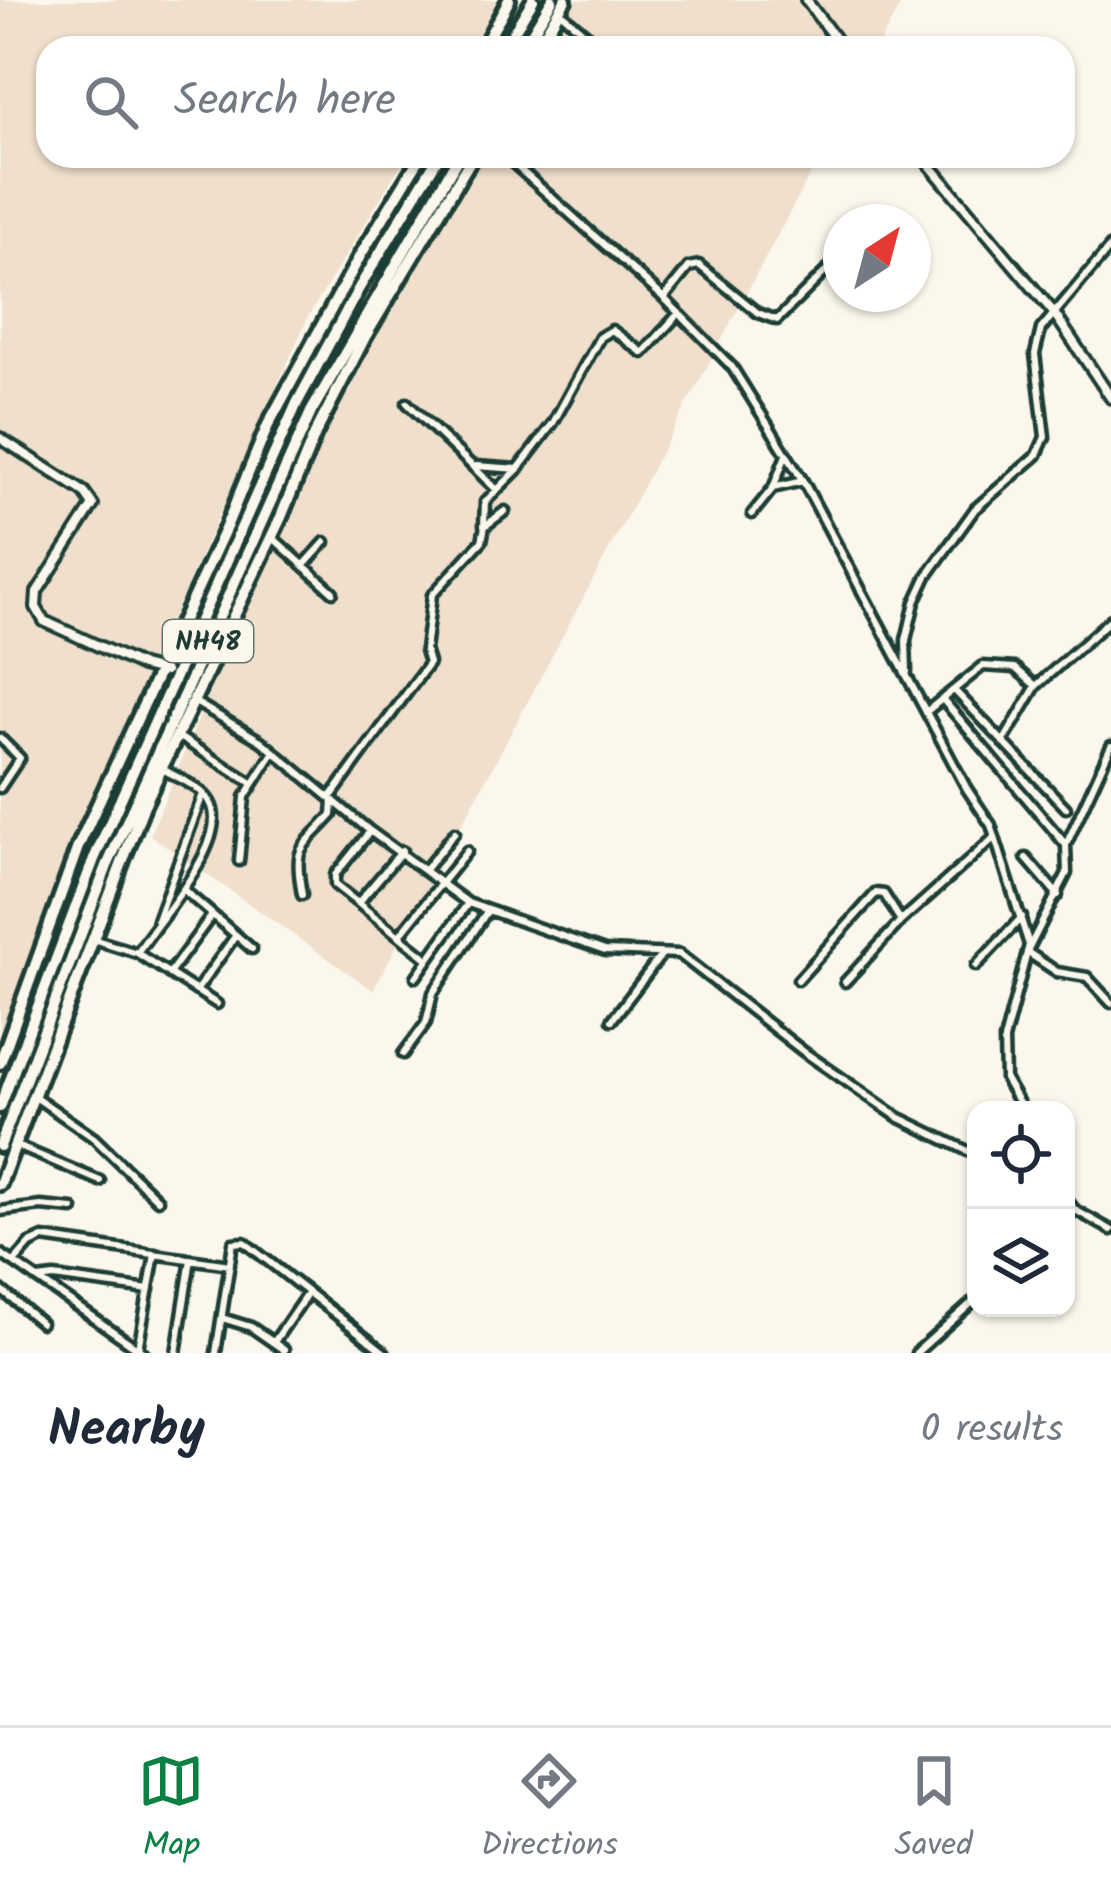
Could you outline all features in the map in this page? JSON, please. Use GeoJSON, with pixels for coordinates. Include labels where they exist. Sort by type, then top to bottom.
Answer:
{"type":"FeatureCollection","features":[{"type":"Feature","properties":{"kind":"highway"},"geometry":{"type":"LineString","coordinates":[[490,36],[509,0]]}},
{"type":"Feature","properties":{"kind":"highway"},"geometry":{"type":"LineString","coordinates":[[511,36],[533,0]]}},
{"type":"Feature","properties":{"kind":"highway"},"geometry":{"type":"LineString","coordinates":[[533,36],[559,4]]}},
{"type":"Feature","properties":{"kind":"highway"},"geometry":{"type":"LineString","coordinates":[[543,36],[559,4]]}},
{"type":"Feature","properties":{"kind":"highway"},"geometry":{"type":"LineString","coordinates":[[0,1063],[78,847],[163,672],[268,425],[414,168]]}},
{"type":"Feature","properties":{"kind":"highway"},"geometry":{"type":"LineString","coordinates":[[427,168],[430,171]]}},
{"type":"Feature","properties":{"kind":"highway","name":"NH48"},"geometry":{"type":"LineString","coordinates":[[0,1107],[94,859],[297,404],[359,288],[432,168]]}},
{"type":"Feature","properties":{"kind":"highway","name":"NH48"},"geometry":{"type":"LineString","coordinates":[[0,1146],[107,866],[311,412],[452,168]]}},
{"type":"Feature","properties":{"kind":"highway"},"geometry":{"type":"LineString","coordinates":[[0,1184],[144,805],[272,537],[315,434],[466,168]]}},
{"type":"Feature","properties":{"kind":"street"},"geometry":{"type":"LineString","coordinates":[[806,0],[833,36]]}},
{"type":"Feature","properties":{"kind":"street"},"geometry":{"type":"LineString","coordinates":[[559,4],[590,36]]}},
{"type":"Feature","properties":{"kind":"street"},"geometry":{"type":"LineString","coordinates":[[519,168],[664,298],[732,367],[802,481],[995,837],[1022,916],[1027,952],[1057,972],[1087,977],[1111,1003]]}},
{"type":"Feature","properties":{"kind":"street"},"geometry":{"type":"LineString","coordinates":[[932,168],[1054,313],[1111,398]]}},
{"type":"Feature","properties":{"kind":"street"},"geometry":{"type":"LineString","coordinates":[[907,675],[906,640],[927,575],[975,509],[1037,455],[1045,437],[1035,354],[1041,328],[1111,246]]}},
{"type":"Feature","properties":{"kind":"street"},"geometry":{"type":"LineString","coordinates":[[664,298],[689,267],[699,265],[758,313],[777,320],[823,275]]}},
{"type":"Feature","properties":{"kind":"street"},"geometry":{"type":"LineString","coordinates":[[302,895],[296,864],[302,844],[332,815],[331,799],[429,662],[425,650],[432,595],[482,541],[485,502],[553,423],[600,337],[612,330],[643,352],[679,313]]}},
{"type":"Feature","properties":{"kind":"street"},"geometry":{"type":"LineString","coordinates":[[407,403],[496,489]]}},
{"type":"Feature","properties":{"kind":"street"},"geometry":{"type":"LineString","coordinates":[[0,438],[84,492],[93,505],[37,592],[36,608],[44,621],[163,672]]}},
{"type":"Feature","properties":{"kind":"street"},"geometry":{"type":"LineString","coordinates":[[752,514],[773,488],[786,455]]}},
{"type":"Feature","properties":{"kind":"street"},"geometry":{"type":"LineString","coordinates":[[476,466],[518,469]]}},
{"type":"Feature","properties":{"kind":"street"},"geometry":{"type":"LineString","coordinates":[[773,488],[802,481]]}},
{"type":"Feature","properties":{"kind":"street"},"geometry":{"type":"LineString","coordinates":[[484,530],[505,511]]}},
{"type":"Feature","properties":{"kind":"street"},"geometry":{"type":"LineString","coordinates":[[272,537],[333,592]]}},
{"type":"Feature","properties":{"kind":"street"},"geometry":{"type":"LineString","coordinates":[[305,564],[325,542]]}},
{"type":"Feature","properties":{"kind":"street"},"geometry":{"type":"LineString","coordinates":[[1003,742],[1036,686],[1111,619]]}},
{"type":"Feature","properties":{"kind":"street"},"geometry":{"type":"LineString","coordinates":[[926,712],[982,667],[1015,668],[1036,686]]}},
{"type":"Feature","properties":{"kind":"street"},"geometry":{"type":"LineString","coordinates":[[197,692],[468,903],[605,951],[679,954],[804,1052],[898,1117],[967,1151]]}},
{"type":"Feature","properties":{"kind":"street"},"geometry":{"type":"LineString","coordinates":[[956,692],[1066,808]]}},
{"type":"Feature","properties":{"kind":"street"},"geometry":{"type":"LineString","coordinates":[[944,701],[1066,845]]}},
{"type":"Feature","properties":{"kind":"street"},"geometry":{"type":"LineString","coordinates":[[179,737],[252,784]]}},
{"type":"Feature","properties":{"kind":"street"},"geometry":{"type":"LineString","coordinates":[[0,738],[20,758],[0,788]]}},
{"type":"Feature","properties":{"kind":"street"},"geometry":{"type":"LineString","coordinates":[[1018,1101],[1005,1079],[1004,1040],[1027,952],[1058,895],[1066,873],[1066,845],[1111,746]]}},
{"type":"Feature","properties":{"kind":"street"},"geometry":{"type":"LineString","coordinates":[[239,860],[245,797],[273,752]]}},
{"type":"Feature","properties":{"kind":"street"},"geometry":{"type":"LineString","coordinates":[[137,953],[200,867],[214,818],[212,804],[203,794],[163,769]]}},
{"type":"Feature","properties":{"kind":"street"},"geometry":{"type":"LineString","coordinates":[[156,923],[203,794]]}},
{"type":"Feature","properties":{"kind":"street"},"geometry":{"type":"LineString","coordinates":[[370,831],[335,875],[335,885],[428,959]]}},
{"type":"Feature","properties":{"kind":"street"},"geometry":{"type":"LineString","coordinates":[[424,872],[455,832]]}},
{"type":"Feature","properties":{"kind":"street"},"geometry":{"type":"LineString","coordinates":[[844,982],[901,921],[995,837]]}},
{"type":"Feature","properties":{"kind":"street"},"geometry":{"type":"LineString","coordinates":[[358,903],[401,851]]}},
{"type":"Feature","properties":{"kind":"street"},"geometry":{"type":"LineString","coordinates":[[399,936],[466,851]]}},
{"type":"Feature","properties":{"kind":"street"},"geometry":{"type":"LineString","coordinates":[[1026,857],[1058,895]]}},
{"type":"Feature","properties":{"kind":"street"},"geometry":{"type":"LineString","coordinates":[[185,891],[252,949]]}},
{"type":"Feature","properties":{"kind":"street"},"geometry":{"type":"LineString","coordinates":[[798,980],[876,892],[884,894],[901,921]]}},
{"type":"Feature","properties":{"kind":"street"},"geometry":{"type":"LineString","coordinates":[[416,977],[468,903]]}},
{"type":"Feature","properties":{"kind":"street"},"geometry":{"type":"LineString","coordinates":[[403,1054],[426,1023],[434,993],[489,908]]}},
{"type":"Feature","properties":{"kind":"street"},"geometry":{"type":"LineString","coordinates":[[169,974],[212,915]]}},
{"type":"Feature","properties":{"kind":"street"},"geometry":{"type":"LineString","coordinates":[[976,966],[1022,916]]}},
{"type":"Feature","properties":{"kind":"street"},"geometry":{"type":"LineString","coordinates":[[196,991],[236,935]]}},
{"type":"Feature","properties":{"kind":"street"},"geometry":{"type":"LineString","coordinates":[[93,939],[137,953],[217,1004]]}},
{"type":"Feature","properties":{"kind":"street"},"geometry":{"type":"LineString","coordinates":[[612,1020],[662,954]]}},
{"type":"Feature","properties":{"kind":"street"},"geometry":{"type":"LineString","coordinates":[[34,1096],[94,1138],[158,1200]]}},
{"type":"Feature","properties":{"kind":"street"},"geometry":{"type":"LineString","coordinates":[[16,1145],[100,1181]]}},
{"type":"Feature","properties":{"kind":"street"},"geometry":{"type":"LineString","coordinates":[[0,1211],[41,1205],[73,1209]]}},
{"type":"Feature","properties":{"kind":"street"},"geometry":{"type":"LineString","coordinates":[[1075,1210],[1111,1230]]}},
{"type":"Feature","properties":{"kind":"street"},"geometry":{"type":"LineString","coordinates":[[14,1262],[30,1244],[43,1238],[230,1265]]}},
{"type":"Feature","properties":{"kind":"street"},"geometry":{"type":"LineString","coordinates":[[215,1353],[233,1243],[244,1242],[385,1353]]}},
{"type":"Feature","properties":{"kind":"street"},"geometry":{"type":"LineString","coordinates":[[0,1253],[141,1351],[155,1254]]}},
{"type":"Feature","properties":{"kind":"street"},"geometry":{"type":"LineString","coordinates":[[176,1353],[191,1259]]}},
{"type":"Feature","properties":{"kind":"street"},"geometry":{"type":"LineString","coordinates":[[38,1279],[148,1290]]}},
{"type":"Feature","properties":{"kind":"street"},"geometry":{"type":"LineString","coordinates":[[0,1289],[41,1322]]}},
{"type":"Feature","properties":{"kind":"street"},"geometry":{"type":"LineString","coordinates":[[274,1342],[308,1294]]}},
{"type":"Feature","properties":{"kind":"street"},"geometry":{"type":"LineString","coordinates":[[916,1353],[967,1307]]}},
{"type":"Feature","properties":{"kind":"street"},"geometry":{"type":"LineString","coordinates":[[222,1318],[251,1327],[284,1350]]}},
{"type":"Feature","properties":{"kind":"shaded area"},"geometry":{"type":"Polygon","coordinates":[[[0,0],[500,0],[478,36],[36,36],[36,168],[399,168],[308,317],[119,737],[0,1046],[0,0]]]}},
{"type":"Feature","properties":{"kind":"shaded area"},"geometry":{"type":"Polygon","coordinates":[[[569,0],[903,0],[884,36],[549,36],[569,0]]]}},
{"type":"Feature","properties":{"kind":"shaded area"},"geometry":{"type":"Polygon","coordinates":[[[474,168],[814,168],[373,990],[150,835],[309,455],[383,313],[474,168]]]}}]}
